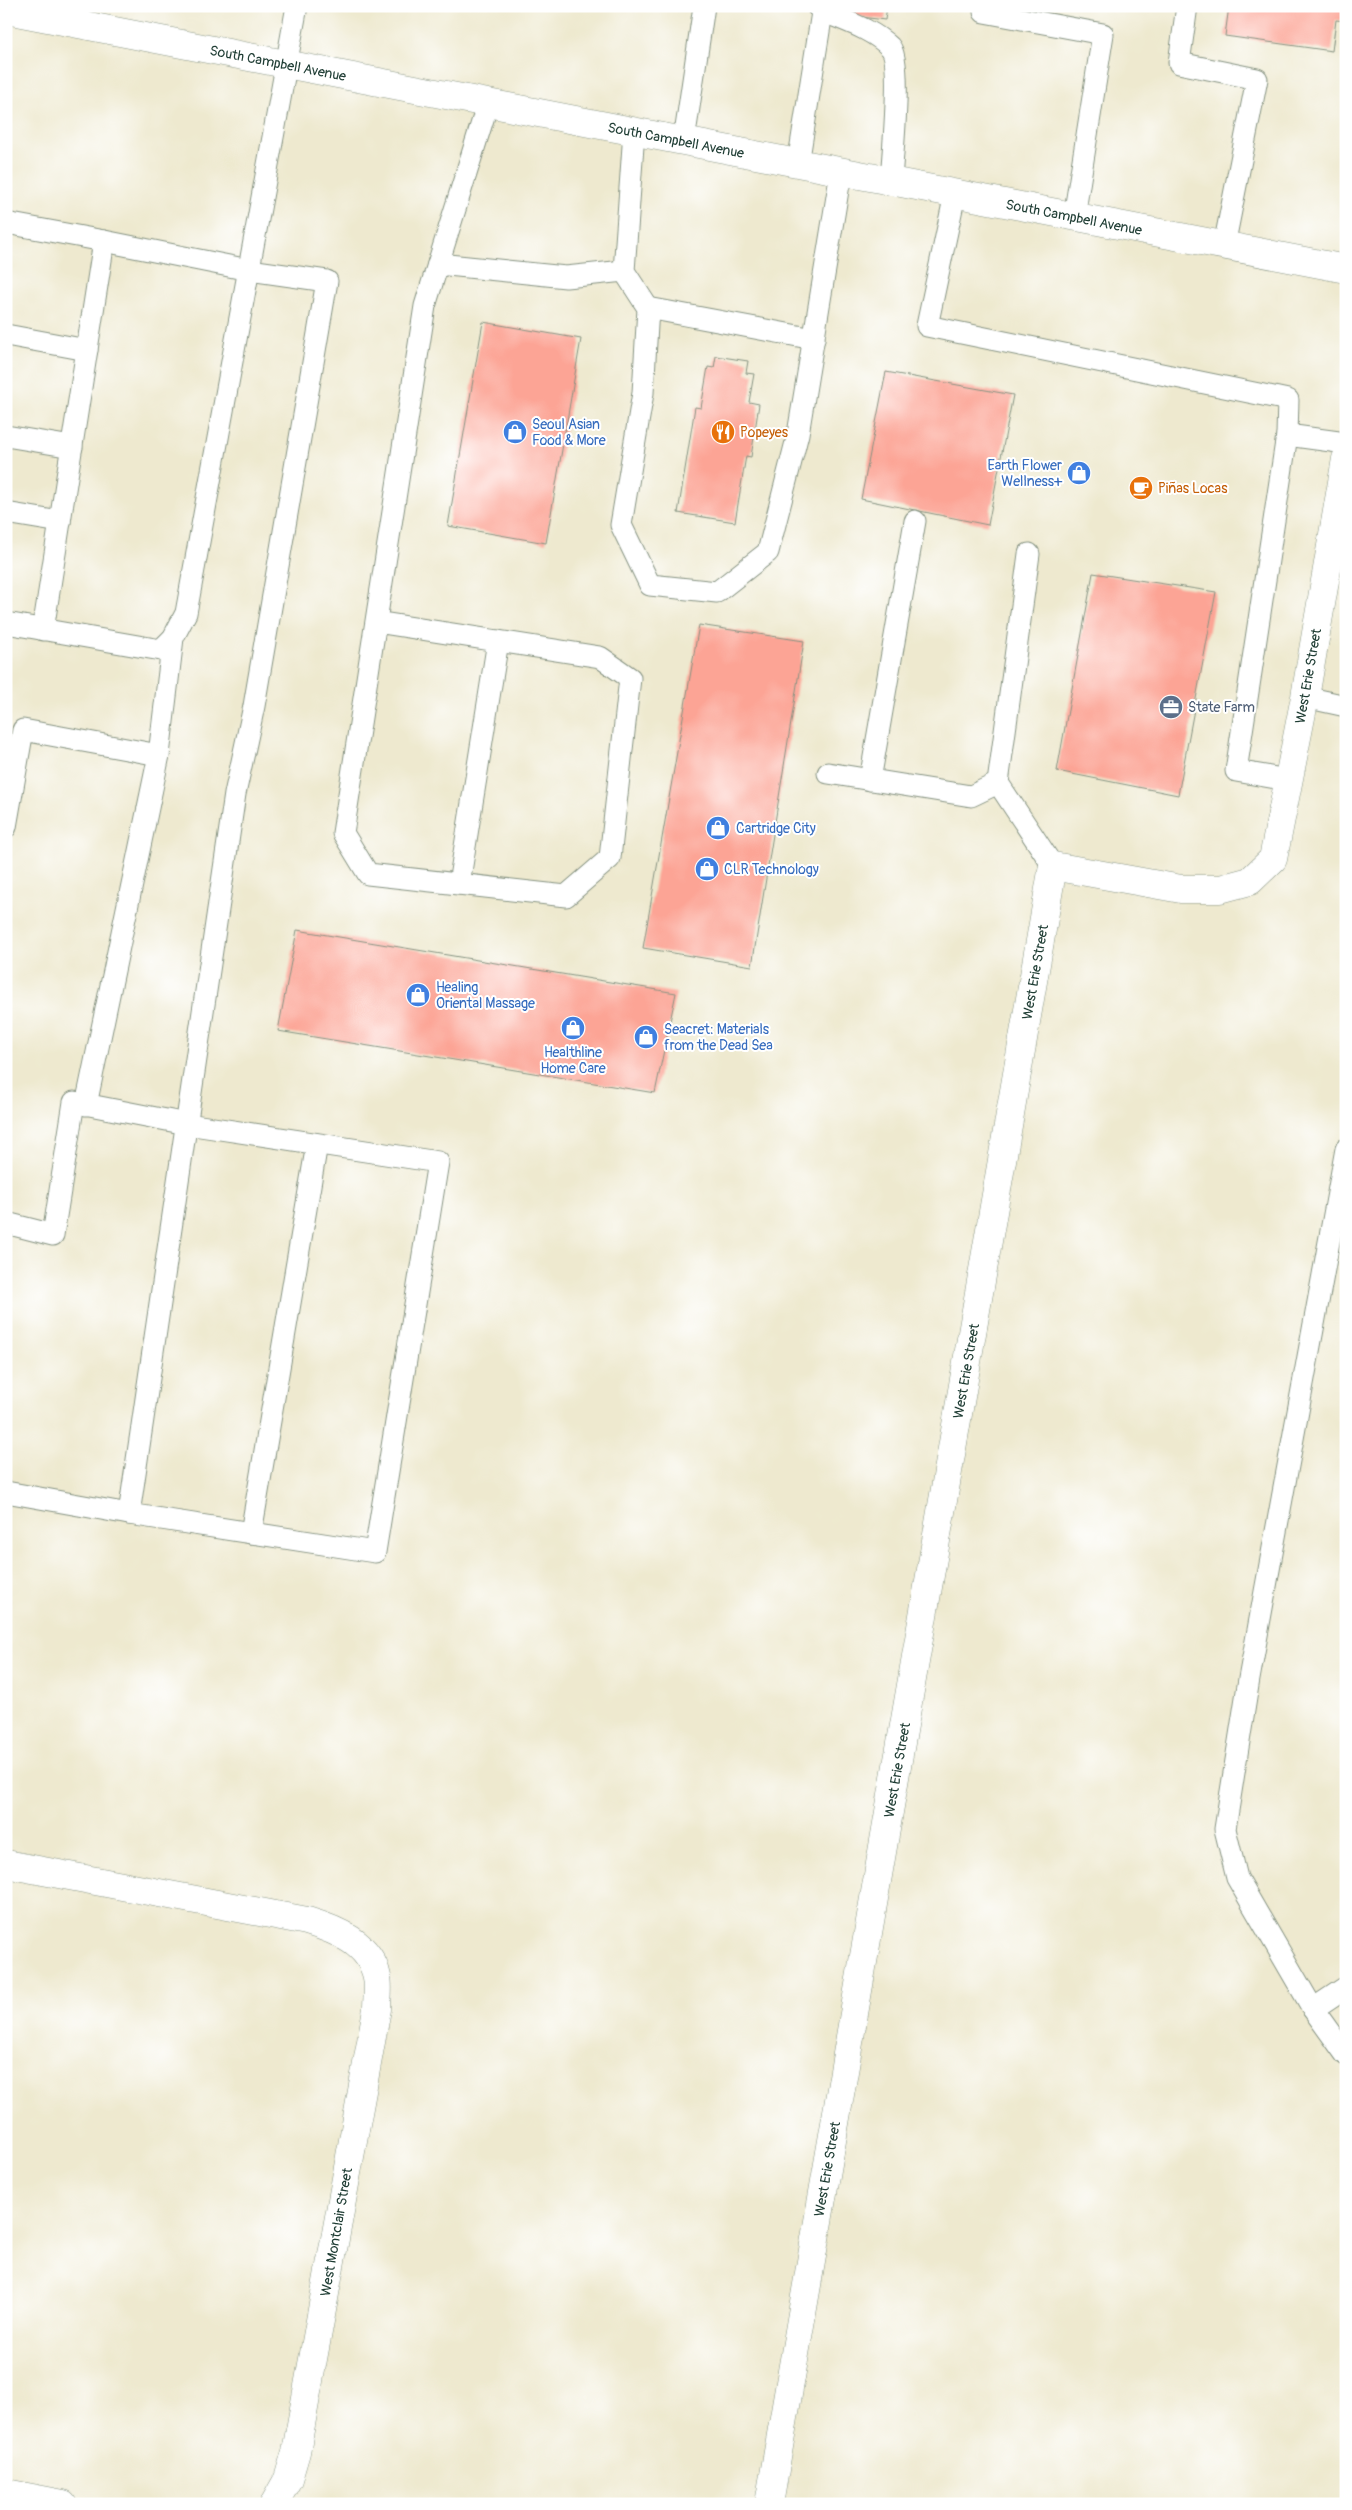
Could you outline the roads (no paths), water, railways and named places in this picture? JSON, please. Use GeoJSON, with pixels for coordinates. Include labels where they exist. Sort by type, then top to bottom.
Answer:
{"type":"FeatureCollection","features":[{"type":"Feature","properties":{"kind":"street","name":"South Campbell Avenue"},"geometry":{"type":"LineString","coordinates":[[6,10],[1346,270]]}},
{"type":"Feature","properties":{"kind":"street","name":"West Erie Street"},"geometry":{"type":"LineString","coordinates":[[769,2504],[1054,866],[1181,889],[1220,889],[1250,881],[1272,859],[1305,697],[1346,460]]}},
{"type":"Feature","properties":{"kind":"street","name":"West Montclair Street"},"geometry":{"type":"LineString","coordinates":[[6,1864],[307,1921],[332,1929],[350,1939],[369,1957],[378,1978],[377,2009],[296,2452],[288,2479],[274,2504]]}},
{"type":"Feature","properties":{"kind":"street"},"geometry":{"type":"LineString","coordinates":[[6,2493],[63,2504]]}},
{"type":"Feature","properties":{"kind":"lane"},"geometry":{"type":"LineString","coordinates":[[6,623],[161,650],[173,638],[186,613],[297,6]]}},
{"type":"Feature","properties":{"kind":"lane"},"geometry":{"type":"LineString","coordinates":[[684,142],[704,6]]}},
{"type":"Feature","properties":{"kind":"lane"},"geometry":{"type":"LineString","coordinates":[[1187,6],[1179,64],[1257,79],[1224,246]]}},
{"type":"Feature","properties":{"kind":"lane"},"geometry":{"type":"LineString","coordinates":[[798,164],[821,8],[872,34],[892,49],[897,73],[891,181]]}},
{"type":"Feature","properties":{"kind":"lane"},"geometry":{"type":"LineString","coordinates":[[984,12],[1103,34],[1074,216]]}},
{"type":"Feature","properties":{"kind":"lane"},"geometry":{"type":"LineString","coordinates":[[376,622],[600,657],[630,678],[610,858],[566,896],[368,874],[342,833],[425,306],[488,103]]}},
{"type":"Feature","properties":{"kind":"lane"},"geometry":{"type":"LineString","coordinates":[[634,132],[624,271],[648,308],[643,392],[621,525],[650,585],[717,592],[768,552],[798,434],[841,172]]}},
{"type":"Feature","properties":{"kind":"lane"},"geometry":{"type":"LineString","coordinates":[[955,194],[927,326],[1288,400],[1287,435],[1236,771],[1288,780]]}},
{"type":"Feature","properties":{"kind":"lane"},"geometry":{"type":"LineString","coordinates":[[6,223],[249,270],[327,281],[254,706],[235,794],[188,1124],[128,1514]]}},
{"type":"Feature","properties":{"kind":"lane"},"geometry":{"type":"LineString","coordinates":[[44,630],[104,241]]}},
{"type":"Feature","properties":{"kind":"lane"},"geometry":{"type":"LineString","coordinates":[[438,264],[566,277],[624,271]]}},
{"type":"Feature","properties":{"kind":"lane"},"geometry":{"type":"LineString","coordinates":[[648,308],[814,339]]}},
{"type":"Feature","properties":{"kind":"lane"},"geometry":{"type":"LineString","coordinates":[[6,335],[87,350]]}},
{"type":"Feature","properties":{"kind":"lane"},"geometry":{"type":"LineString","coordinates":[[1287,435],[1346,443]]}},
{"type":"Feature","properties":{"kind":"lane"},"geometry":{"type":"LineString","coordinates":[[6,436],[72,447]]}},
{"type":"Feature","properties":{"kind":"lane"},"geometry":{"type":"LineString","coordinates":[[6,513],[60,522]]}},
{"type":"Feature","properties":{"kind":"lane"},"geometry":{"type":"LineString","coordinates":[[870,780],[915,521]]}},
{"type":"Feature","properties":{"kind":"lane"},"geometry":{"type":"LineString","coordinates":[[1029,554],[998,783],[1054,866]]}},
{"type":"Feature","properties":{"kind":"lane"},"geometry":{"type":"LineString","coordinates":[[86,1105],[159,755],[173,638]]}},
{"type":"Feature","properties":{"kind":"lane"},"geometry":{"type":"LineString","coordinates":[[459,884],[498,641]]}},
{"type":"Feature","properties":{"kind":"lane"},"geometry":{"type":"LineString","coordinates":[[1305,697],[1346,706]]}},
{"type":"Feature","properties":{"kind":"lane"},"geometry":{"type":"LineString","coordinates":[[6,827],[22,730],[159,755]]}},
{"type":"Feature","properties":{"kind":"lane"},"geometry":{"type":"LineString","coordinates":[[828,773],[971,796],[998,783]]}},
{"type":"Feature","properties":{"kind":"lane"},"geometry":{"type":"LineString","coordinates":[[6,1224],[53,1235],[74,1102],[188,1124],[438,1162],[374,1552],[128,1514],[6,1492]]}},
{"type":"Feature","properties":{"kind":"lane"},"geometry":{"type":"LineString","coordinates":[[251,1533],[317,1144]]}},
{"type":"Feature","properties":{"kind":"lane"},"geometry":{"type":"LineString","coordinates":[[1346,1149],[1249,1679],[1225,1829],[1237,1878],[1314,2009],[1346,2055]]}},
{"type":"Feature","properties":{"kind":"lane"},"geometry":{"type":"LineString","coordinates":[[1314,2009],[1346,1987]]}},
{"type":"Feature","properties":{"kind":"place","name":"Seoul Asian Food & More"},"geometry":{"type":"Point","coordinates":[515,432]}},
{"type":"Feature","properties":{"kind":"place","name":"Popeyes"},"geometry":{"type":"Point","coordinates":[723,432]}},
{"type":"Feature","properties":{"kind":"place","name":"Earth Flower Wellness+"},"geometry":{"type":"Point","coordinates":[1079,473]}},
{"type":"Feature","properties":{"kind":"place","name":"Piñas Locas"},"geometry":{"type":"Point","coordinates":[1141,488]}},
{"type":"Feature","properties":{"kind":"place","name":"State Farm"},"geometry":{"type":"Point","coordinates":[1171,707]}},
{"type":"Feature","properties":{"kind":"place","name":"Cartridge City"},"geometry":{"type":"Point","coordinates":[718,828]}},
{"type":"Feature","properties":{"kind":"place","name":"CLR Technology"},"geometry":{"type":"Point","coordinates":[707,869]}},
{"type":"Feature","properties":{"kind":"place","name":"Healing Oriental Massage"},"geometry":{"type":"Point","coordinates":[418,995]}},
{"type":"Feature","properties":{"kind":"place","name":"Healthline Home Care"},"geometry":{"type":"Point","coordinates":[573,1028]}},
{"type":"Feature","properties":{"kind":"place","name":"Seacret: Materials from the Dead Sea"},"geometry":{"type":"Point","coordinates":[646,1037]}}]}
